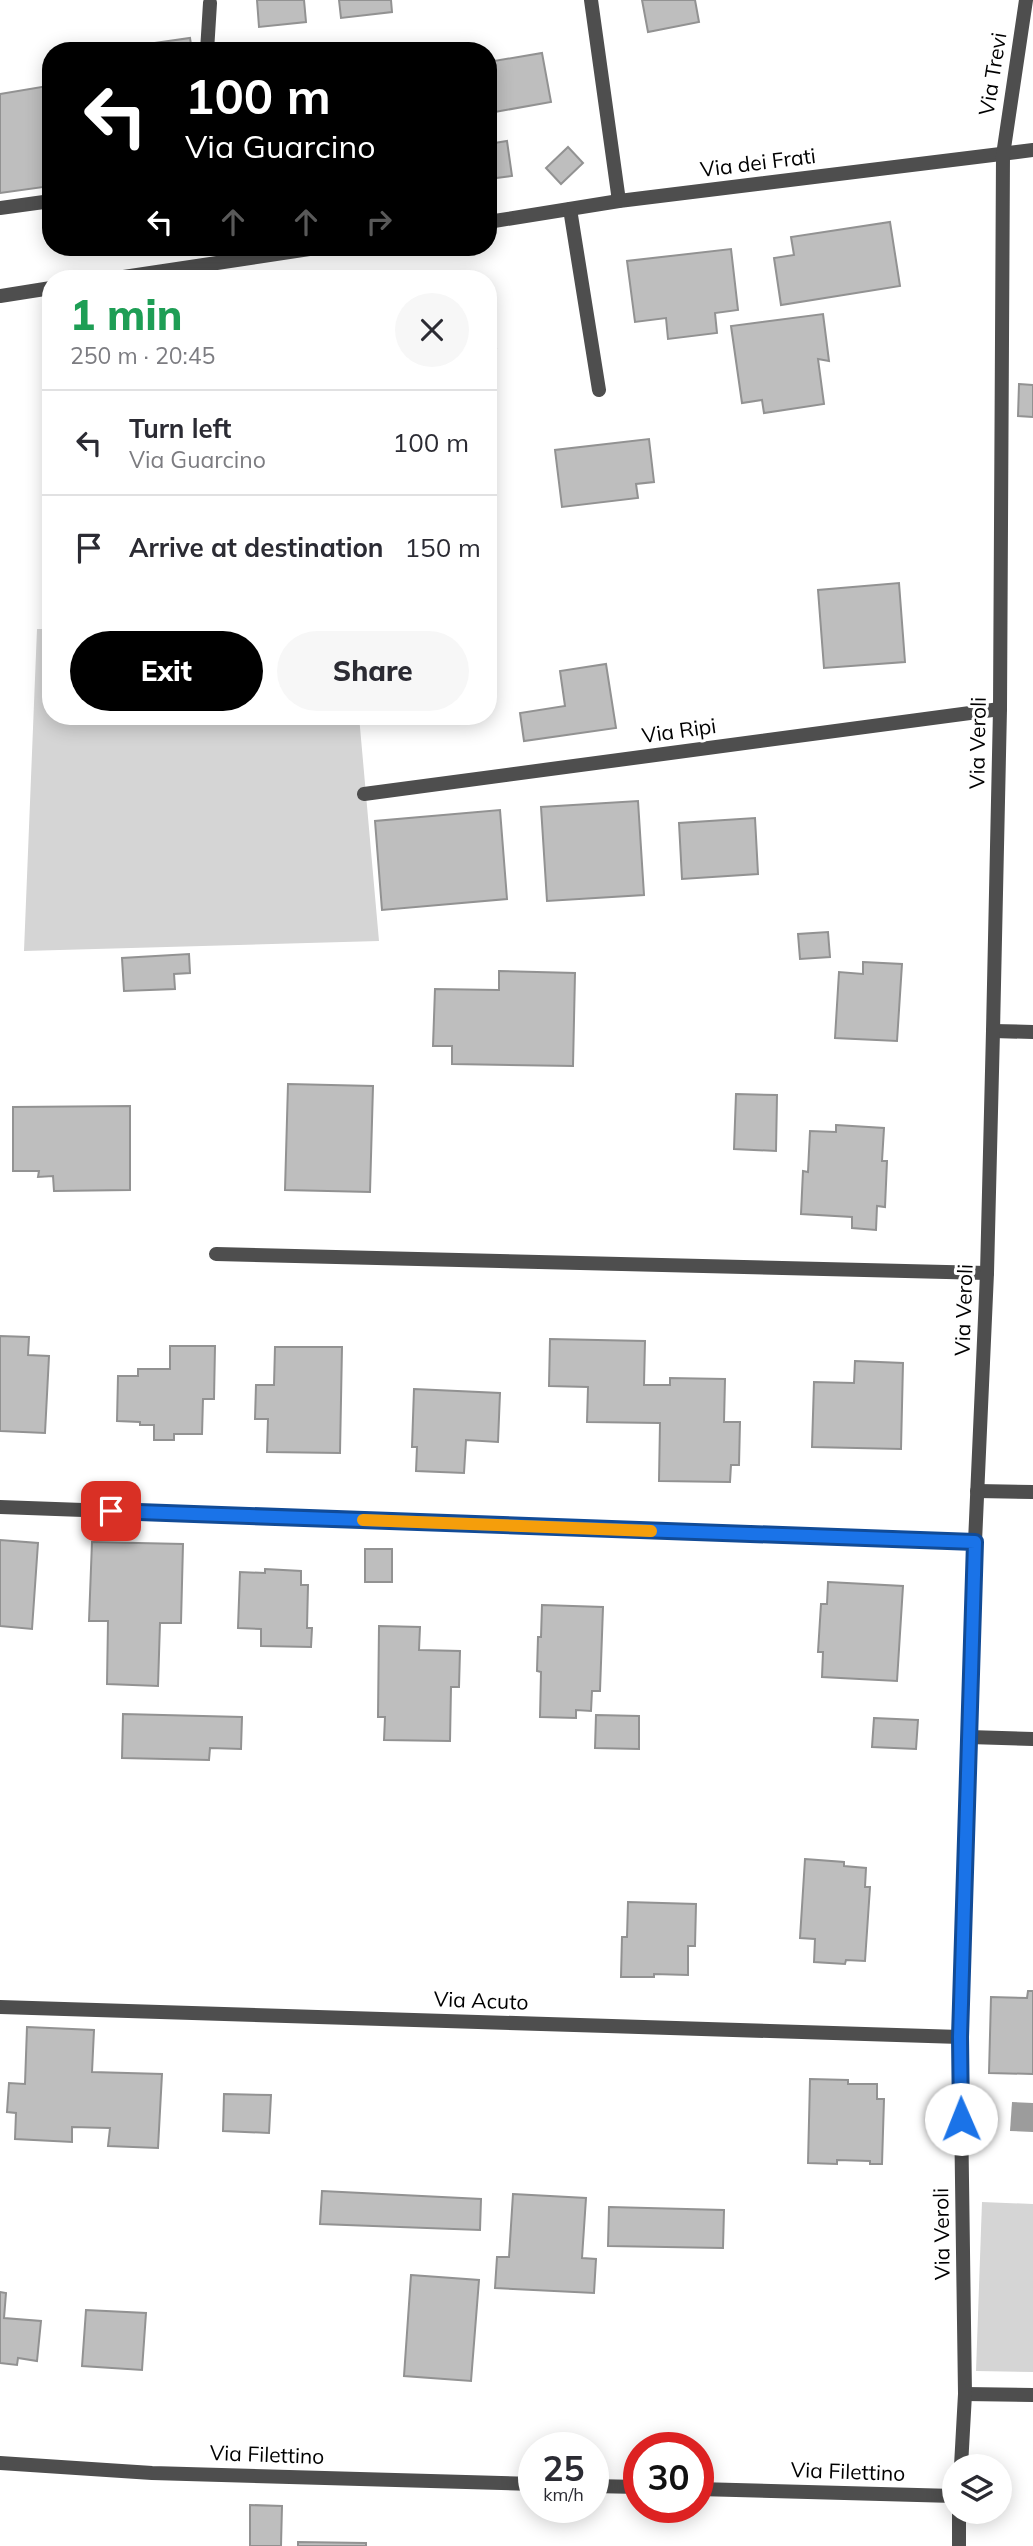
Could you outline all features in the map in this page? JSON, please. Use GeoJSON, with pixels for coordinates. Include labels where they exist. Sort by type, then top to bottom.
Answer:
{"type":"FeatureCollection","features":[{"type":"Feature","properties":{"kind":"street"},"geometry":{"type":"LineString","coordinates":[[591,0],[620,201]]}},
{"type":"Feature","properties":{"kind":"street","name":"Via Trevi"},"geometry":{"type":"LineString","coordinates":[[1003,155],[1026,0]]}},
{"type":"Feature","properties":{"kind":"street"},"geometry":{"type":"LineString","coordinates":[[208,42],[210,3]]}},
{"type":"Feature","properties":{"kind":"street","name":"Via dei Frati"},"geometry":{"type":"LineString","coordinates":[[497,221],[620,201],[1033,150]]}},
{"type":"Feature","properties":{"kind":"street","name":"Via Veroli"},"geometry":{"type":"LineString","coordinates":[[962,2454],[965,2393],[960,2037],[993,1031],[1000,709],[1003,155]]}},
{"type":"Feature","properties":{"kind":"street"},"geometry":{"type":"LineString","coordinates":[[0,208],[42,202]]}},
{"type":"Feature","properties":{"kind":"street"},"geometry":{"type":"LineString","coordinates":[[570,209],[599,390]]}},
{"type":"Feature","properties":{"kind":"street"},"geometry":{"type":"LineString","coordinates":[[170,270],[263,256]]}},
{"type":"Feature","properties":{"kind":"street"},"geometry":{"type":"LineString","coordinates":[[0,296],[42,289]]}},
{"type":"Feature","properties":{"kind":"street","name":"Via Ripi"},"geometry":{"type":"LineString","coordinates":[[364,793],[1000,709]]}},
{"type":"Feature","properties":{"kind":"street"},"geometry":{"type":"LineString","coordinates":[[993,1031],[1033,1032]]}},
{"type":"Feature","properties":{"kind":"street"},"geometry":{"type":"LineString","coordinates":[[216,1254],[987,1273]]}},
{"type":"Feature","properties":{"kind":"street"},"geometry":{"type":"LineString","coordinates":[[976,1491],[1033,1492]]}},
{"type":"Feature","properties":{"kind":"street"},"geometry":{"type":"LineString","coordinates":[[0,1507],[975,1542]]}},
{"type":"Feature","properties":{"kind":"street"},"geometry":{"type":"LineString","coordinates":[[969,1737],[1033,1740]]}},
{"type":"Feature","properties":{"kind":"street","name":"Via Acuto"},"geometry":{"type":"LineString","coordinates":[[0,2007],[960,2037]]}},
{"type":"Feature","properties":{"kind":"street"},"geometry":{"type":"LineString","coordinates":[[965,2393],[1033,2395]]}},
{"type":"Feature","properties":{"kind":"street","name":"Via Filettino"},"geometry":{"type":"LineString","coordinates":[[0,2463],[152,2473],[518,2484]]}},
{"type":"Feature","properties":{"kind":"street","name":"Via Filettino"},"geometry":{"type":"LineString","coordinates":[[714,2489],[942,2496]]}},
{"type":"Feature","properties":{"kind":"street"},"geometry":{"type":"LineString","coordinates":[[959,2524],[959,2546]]}},
{"type":"Feature","properties":{"kind":"shaded area"},"geometry":{"type":"Polygon","coordinates":[[[37,629],[42,629],[42,725],[360,725],[379,941],[24,951],[37,629]]]}},
{"type":"Feature","properties":{"kind":"shaded area"},"geometry":{"type":"Polygon","coordinates":[[[1012,2102],[1033,2103],[1033,2132],[1010,2131],[1012,2102]]]}},
{"type":"Feature","properties":{"kind":"shaded area"},"geometry":{"type":"Polygon","coordinates":[[[982,2202],[1033,2204],[1033,2372],[976,2371],[982,2202]]]}},
{"type":"Feature","properties":{"kind":"building"},"geometry":{"type":"Polygon","coordinates":[[[257,0],[304,0],[306,22],[259,27],[257,0]]]}},
{"type":"Feature","properties":{"kind":"building"},"geometry":{"type":"Polygon","coordinates":[[[339,0],[391,0],[392,12],[341,18],[339,0]]]}},
{"type":"Feature","properties":{"kind":"building"},"geometry":{"type":"Polygon","coordinates":[[[642,0],[695,0],[699,22],[648,32],[642,0]]]}},
{"type":"Feature","properties":{"kind":"building"},"geometry":{"type":"Polygon","coordinates":[[[190,38],[191,42],[162,42],[190,38]]]}},
{"type":"Feature","properties":{"kind":"building"},"geometry":{"type":"Polygon","coordinates":[[[542,53],[551,102],[497,112],[497,60],[542,53]]]}},
{"type":"Feature","properties":{"kind":"building"},"geometry":{"type":"Polygon","coordinates":[[[42,87],[42,187],[0,193],[0,94],[42,87]]]}},
{"type":"Feature","properties":{"kind":"building"},"geometry":{"type":"Polygon","coordinates":[[[507,141],[512,176],[497,178],[497,143],[507,141]]]}},
{"type":"Feature","properties":{"kind":"building"},"geometry":{"type":"Polygon","coordinates":[[[568,147],[583,163],[561,184],[546,168],[568,147]]]}},
{"type":"Feature","properties":{"kind":"building"},"geometry":{"type":"Polygon","coordinates":[[[890,222],[900,286],[781,305],[774,258],[794,255],[791,237],[890,222]]]}},
{"type":"Feature","properties":{"kind":"building"},"geometry":{"type":"Polygon","coordinates":[[[731,249],[738,310],[715,313],[717,333],[668,339],[666,318],[635,322],[627,261],[731,249]]]}},
{"type":"Feature","properties":{"kind":"building"},"geometry":{"type":"Polygon","coordinates":[[[823,314],[829,361],[818,359],[824,404],[764,413],[762,400],[742,403],[731,326],[823,314]]]}},
{"type":"Feature","properties":{"kind":"building"},"geometry":{"type":"Polygon","coordinates":[[[1019,384],[1033,385],[1033,417],[1018,416],[1019,384]]]}},
{"type":"Feature","properties":{"kind":"building"},"geometry":{"type":"Polygon","coordinates":[[[649,439],[654,482],[636,484],[638,498],[562,507],[555,450],[649,439]]]}},
{"type":"Feature","properties":{"kind":"building"},"geometry":{"type":"Polygon","coordinates":[[[899,583],[905,662],[824,668],[818,590],[899,583]]]}},
{"type":"Feature","properties":{"kind":"building"},"geometry":{"type":"Polygon","coordinates":[[[606,664],[616,728],[524,741],[520,713],[565,706],[560,671],[606,664]]]}},
{"type":"Feature","properties":{"kind":"building"},"geometry":{"type":"Polygon","coordinates":[[[638,801],[644,895],[547,901],[541,807],[638,801]]]}},
{"type":"Feature","properties":{"kind":"building"},"geometry":{"type":"Polygon","coordinates":[[[500,810],[507,899],[382,910],[375,821],[500,810]]]}},
{"type":"Feature","properties":{"kind":"building"},"geometry":{"type":"Polygon","coordinates":[[[755,818],[758,874],[682,879],[679,823],[755,818]]]}},
{"type":"Feature","properties":{"kind":"building"},"geometry":{"type":"Polygon","coordinates":[[[828,932],[830,957],[800,959],[798,934],[828,932]]]}},
{"type":"Feature","properties":{"kind":"building"},"geometry":{"type":"Polygon","coordinates":[[[189,954],[190,973],[174,974],[175,989],[124,991],[122,958],[189,954]]]}},
{"type":"Feature","properties":{"kind":"building"},"geometry":{"type":"Polygon","coordinates":[[[863,962],[902,964],[897,1041],[835,1038],[839,972],[863,974],[863,962]]]}},
{"type":"Feature","properties":{"kind":"building"},"geometry":{"type":"Polygon","coordinates":[[[499,971],[575,973],[573,1066],[452,1064],[452,1046],[433,1046],[435,989],[499,990],[499,971]]]}},
{"type":"Feature","properties":{"kind":"building"},"geometry":{"type":"Polygon","coordinates":[[[288,1084],[373,1086],[370,1192],[285,1190],[288,1084]]]}},
{"type":"Feature","properties":{"kind":"building"},"geometry":{"type":"Polygon","coordinates":[[[736,1094],[777,1095],[776,1151],[734,1149],[736,1094]]]}},
{"type":"Feature","properties":{"kind":"building"},"geometry":{"type":"Polygon","coordinates":[[[130,1106],[130,1190],[54,1191],[53,1176],[38,1177],[39,1171],[13,1171],[13,1107],[130,1106]]]}},
{"type":"Feature","properties":{"kind":"building"},"geometry":{"type":"Polygon","coordinates":[[[836,1125],[884,1128],[882,1161],[887,1161],[885,1207],[877,1206],[876,1230],[852,1228],[852,1217],[801,1214],[803,1171],[808,1172],[810,1131],[836,1132],[836,1125]]]}},
{"type":"Feature","properties":{"kind":"building"},"geometry":{"type":"Polygon","coordinates":[[[0,1336],[29,1337],[28,1355],[49,1356],[45,1433],[0,1431],[0,1336]]]}},
{"type":"Feature","properties":{"kind":"building"},"geometry":{"type":"Polygon","coordinates":[[[550,1339],[645,1341],[644,1385],[670,1385],[670,1378],[725,1379],[724,1422],[740,1422],[739,1465],[731,1465],[730,1482],[659,1481],[660,1423],[587,1422],[588,1387],[549,1386],[550,1339]]]}},
{"type":"Feature","properties":{"kind":"building"},"geometry":{"type":"Polygon","coordinates":[[[170,1346],[215,1346],[214,1399],[203,1399],[202,1434],[174,1434],[174,1440],[154,1440],[154,1425],[117,1421],[118,1376],[138,1376],[138,1369],[170,1369],[170,1346]]]}},
{"type":"Feature","properties":{"kind":"building"},"geometry":{"type":"Polygon","coordinates":[[[275,1347],[342,1347],[340,1453],[267,1452],[268,1419],[255,1419],[256,1385],[274,1385],[275,1347]]]}},
{"type":"Feature","properties":{"kind":"building"},"geometry":{"type":"Polygon","coordinates":[[[855,1361],[903,1363],[901,1449],[812,1447],[814,1382],[854,1383],[855,1361]]]}},
{"type":"Feature","properties":{"kind":"building"},"geometry":{"type":"Polygon","coordinates":[[[414,1389],[500,1393],[498,1442],[466,1440],[464,1473],[416,1471],[417,1447],[412,1447],[414,1389]]]}},
{"type":"Feature","properties":{"kind":"building"},"geometry":{"type":"Polygon","coordinates":[[[0,1540],[38,1543],[32,1629],[0,1626],[0,1540]]]}},
{"type":"Feature","properties":{"kind":"building"},"geometry":{"type":"Polygon","coordinates":[[[92,1542],[183,1544],[181,1623],[160,1623],[158,1686],[107,1684],[108,1621],[89,1621],[92,1542]]]}},
{"type":"Feature","properties":{"kind":"building"},"geometry":{"type":"Polygon","coordinates":[[[365,1549],[392,1549],[392,1582],[365,1582],[365,1549]]]}},
{"type":"Feature","properties":{"kind":"building"},"geometry":{"type":"Polygon","coordinates":[[[265,1569],[301,1571],[301,1585],[308,1585],[307,1628],[312,1628],[311,1647],[261,1646],[261,1629],[238,1628],[240,1572],[265,1573],[265,1569]]]}},
{"type":"Feature","properties":{"kind":"building"},"geometry":{"type":"Polygon","coordinates":[[[828,1582],[903,1586],[897,1681],[822,1677],[823,1652],[818,1652],[821,1604],[827,1604],[828,1582]]]}},
{"type":"Feature","properties":{"kind":"building"},"geometry":{"type":"Polygon","coordinates":[[[542,1605],[603,1607],[600,1691],[592,1691],[591,1711],[576,1710],[576,1718],[540,1717],[541,1672],[537,1671],[542,1605]]]}},
{"type":"Feature","properties":{"kind":"building"},"geometry":{"type":"Polygon","coordinates":[[[379,1626],[420,1627],[419,1650],[460,1651],[459,1687],[451,1687],[450,1741],[384,1740],[385,1717],[378,1717],[379,1626]]]}},
{"type":"Feature","properties":{"kind":"building"},"geometry":{"type":"Polygon","coordinates":[[[123,1714],[242,1717],[241,1749],[210,1748],[209,1760],[122,1758],[123,1714]]]}},
{"type":"Feature","properties":{"kind":"building"},"geometry":{"type":"Polygon","coordinates":[[[596,1715],[639,1716],[639,1749],[595,1748],[596,1715]]]}},
{"type":"Feature","properties":{"kind":"building"},"geometry":{"type":"Polygon","coordinates":[[[874,1718],[918,1720],[916,1749],[872,1747],[874,1718]]]}},
{"type":"Feature","properties":{"kind":"building"},"geometry":{"type":"Polygon","coordinates":[[[805,1859],[844,1862],[844,1866],[866,1868],[865,1887],[870,1887],[865,1961],[846,1960],[845,1964],[814,1962],[815,1939],[800,1938],[805,1859]]]}},
{"type":"Feature","properties":{"kind":"building"},"geometry":{"type":"Polygon","coordinates":[[[628,1902],[696,1904],[695,1946],[688,1946],[688,1975],[621,1977],[622,1937],[627,1937],[628,1902]]]}},
{"type":"Feature","properties":{"kind":"building"},"geometry":{"type":"Polygon","coordinates":[[[1028,1991],[1033,1991],[1033,2074],[989,2073],[991,1997],[1027,1998],[1028,1991]]]}},
{"type":"Feature","properties":{"kind":"building"},"geometry":{"type":"Polygon","coordinates":[[[27,2027],[94,2030],[92,2072],[162,2074],[158,2148],[108,2146],[110,2128],[72,2127],[72,2142],[15,2139],[16,2113],[7,2112],[9,2083],[25,2084],[27,2027]]]}},
{"type":"Feature","properties":{"kind":"building"},"geometry":{"type":"Polygon","coordinates":[[[810,2079],[848,2080],[848,2084],[877,2084],[877,2099],[884,2099],[882,2164],[837,2160],[837,2164],[808,2163],[810,2079]]]}},
{"type":"Feature","properties":{"kind":"building"},"geometry":{"type":"Polygon","coordinates":[[[224,2094],[271,2095],[269,2133],[223,2131],[224,2094]]]}},
{"type":"Feature","properties":{"kind":"building"},"geometry":{"type":"Polygon","coordinates":[[[322,2191],[481,2199],[480,2230],[320,2224],[322,2191]]]}},
{"type":"Feature","properties":{"kind":"building"},"geometry":{"type":"Polygon","coordinates":[[[513,2194],[586,2198],[582,2258],[596,2259],[594,2293],[495,2288],[497,2257],[509,2257],[513,2194]]]}},
{"type":"Feature","properties":{"kind":"building"},"geometry":{"type":"Polygon","coordinates":[[[609,2207],[724,2210],[723,2248],[608,2246],[609,2207]]]}},
{"type":"Feature","properties":{"kind":"building"},"geometry":{"type":"Polygon","coordinates":[[[411,2275],[479,2280],[471,2381],[404,2376],[411,2275]]]}},
{"type":"Feature","properties":{"kind":"building"},"geometry":{"type":"Polygon","coordinates":[[[0,2292],[6,2293],[4,2318],[41,2321],[37,2361],[18,2358],[17,2365],[0,2363],[0,2292]]]}},
{"type":"Feature","properties":{"kind":"building"},"geometry":{"type":"Polygon","coordinates":[[[86,2310],[146,2313],[142,2370],[82,2366],[86,2310]]]}},
{"type":"Feature","properties":{"kind":"building"},"geometry":{"type":"Polygon","coordinates":[[[250,2505],[282,2506],[281,2546],[250,2546],[250,2505]]]}},
{"type":"Feature","properties":{"kind":"building"},"geometry":{"type":"Polygon","coordinates":[[[298,2542],[366,2543],[366,2546],[298,2546],[298,2542]]]}},
{"type":"Feature","properties":{"kind":"slow traffic"},"geometry":{"type":"LineString","coordinates":[[363,1520],[651,1531]]}},
{"type":"Feature","properties":{"kind":"route"},"geometry":{"type":"LineString","coordinates":[[111,1511],[975,1542],[960,2037],[961,2119]]}}]}
